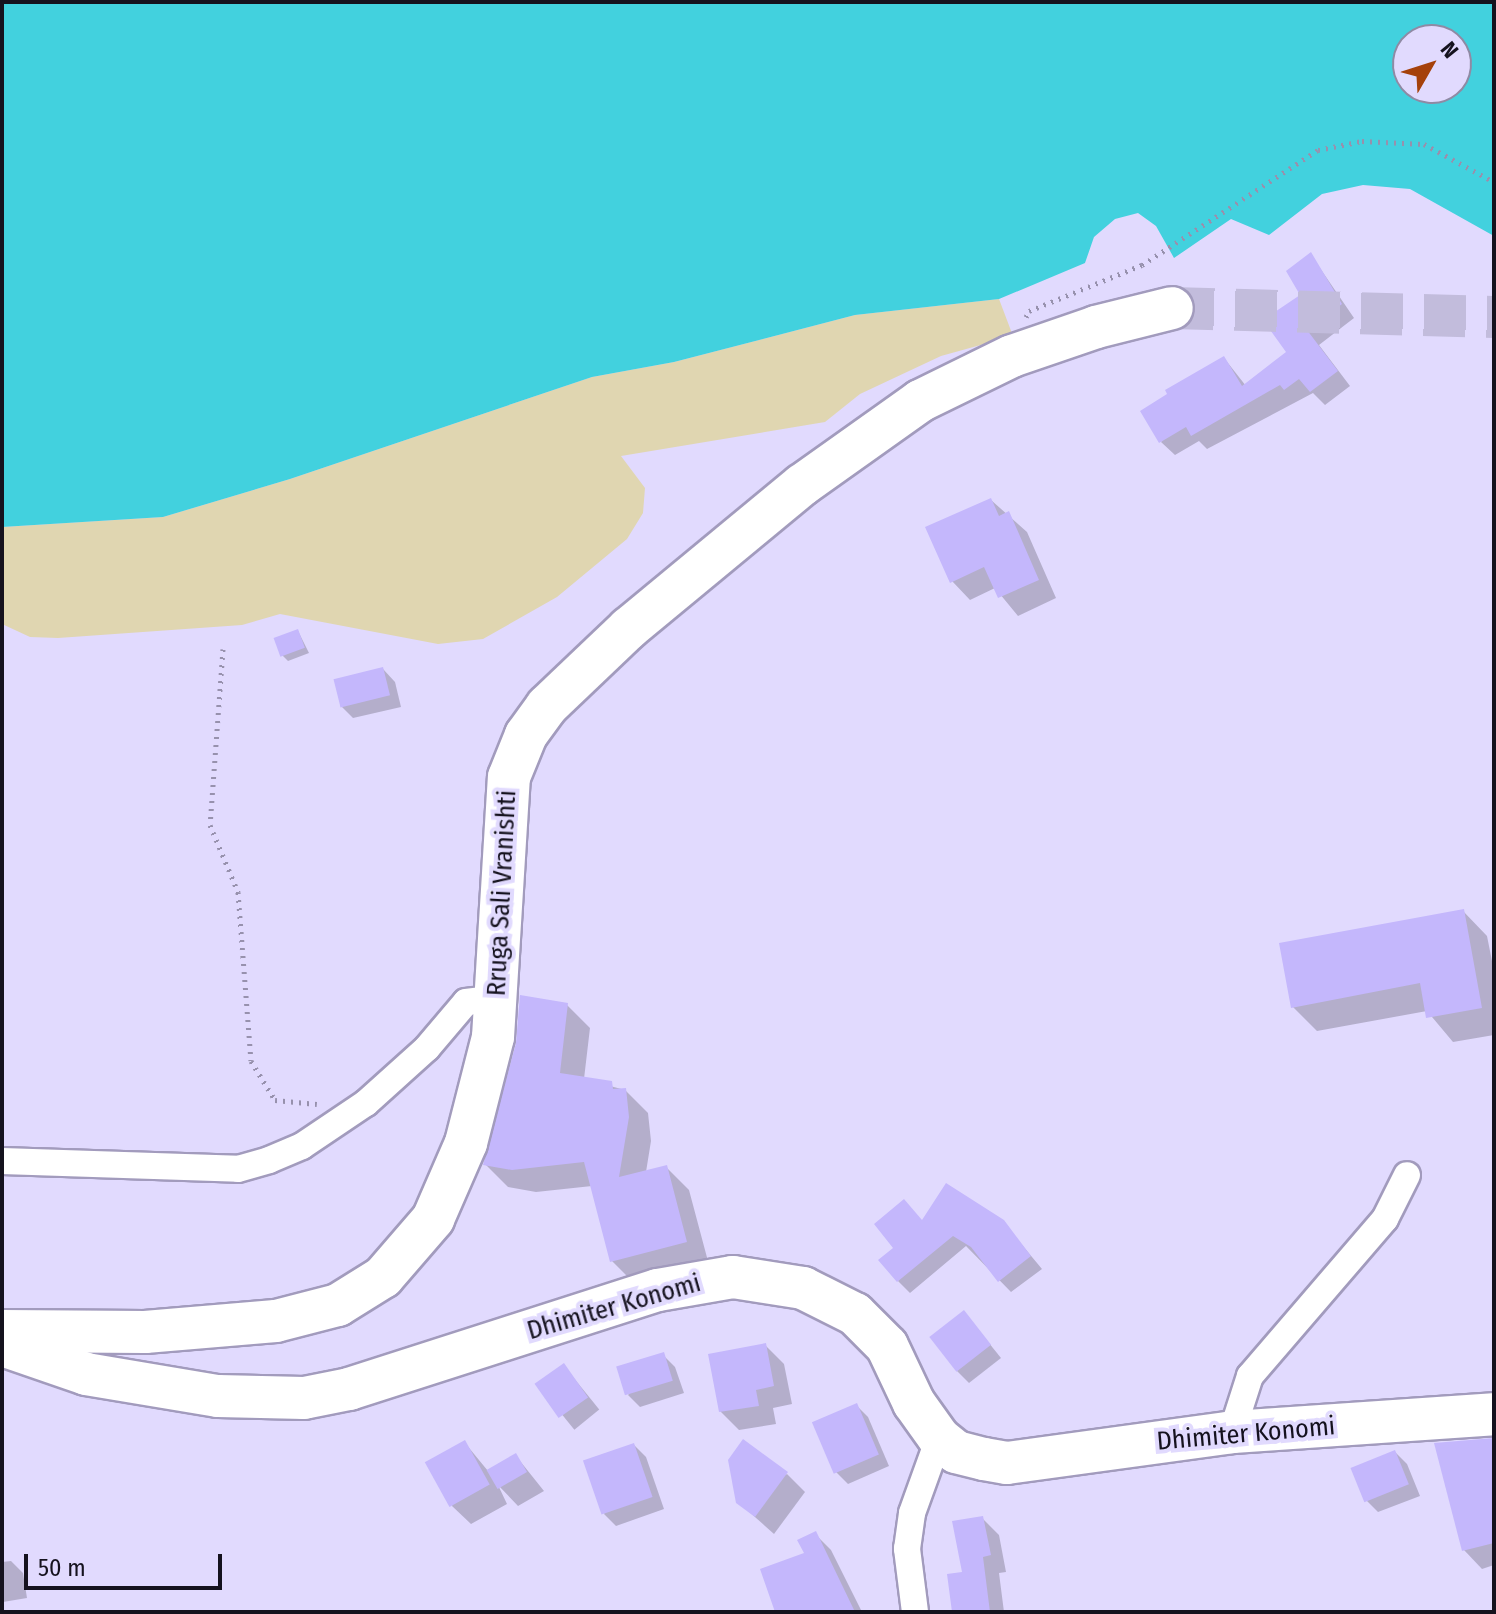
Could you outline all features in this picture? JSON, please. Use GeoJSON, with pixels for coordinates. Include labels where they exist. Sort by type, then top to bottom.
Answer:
{"type":"FeatureCollection","features":[{"type":"Feature","properties":{"kind":"main road","name":"Rruga Sali Vranishti"},"geometry":{"type":"LineString","coordinates":[[2,1331],[145,1332],[276,1321],[338,1305],[383,1277],[433,1219],[466,1143],[493,1037],[509,777],[526,735],[547,706],[629,628],[802,485],[920,401],[1012,356],[1096,327],[1172,308]]}},
{"type":"Feature","properties":{"kind":"main road","name":"Dhimiter Konomi"},"geometry":{"type":"LineString","coordinates":[[2,1345],[86,1374],[218,1396],[304,1398],[349,1389],[658,1290],[733,1277],[770,1280],[832,1298],[873,1329],[939,1438],[956,1452],[1007,1463],[1232,1432],[1494,1414]]}},
{"type":"Feature","properties":{"kind":"street"},"geometry":{"type":"LineString","coordinates":[[2,1161],[238,1169],[302,1146],[366,1103],[427,1048],[466,1002],[497,998]]}},
{"type":"Feature","properties":{"kind":"street"},"geometry":{"type":"LineString","coordinates":[[1232,1432],[1250,1376],[1385,1219],[1407,1175]]}},
{"type":"Feature","properties":{"kind":"street"},"geometry":{"type":"LineString","coordinates":[[915,1612],[907,1549],[912,1513],[939,1438]]}},
{"type":"Feature","properties":{"kind":"path"},"geometry":{"type":"LineString","coordinates":[[1012,356],[1029,311],[1142,265],[1169,243],[1318,150],[1362,141],[1424,144],[1494,182]]}},
{"type":"Feature","properties":{"kind":"path"},"geometry":{"type":"LineString","coordinates":[[223,649],[210,825],[238,892],[251,1061],[275,1100],[366,1103]]}},
{"type":"Feature","properties":{"kind":"sand"},"geometry":{"type":"Polygon","coordinates":[[[999,299],[1013,336],[941,356],[860,394],[825,422],[621,456],[645,488],[643,513],[627,539],[557,597],[483,639],[438,644],[280,614],[242,625],[58,638],[30,637],[2,624],[2,527],[163,517],[290,479],[592,377],[674,362],[855,315],[999,299]]]}},
{"type":"Feature","properties":{"kind":"shaded area"},"geometry":{"type":"Polygon","coordinates":[[[2,2],[1494,2],[1494,236],[1410,189],[1363,185],[1322,194],[1269,235],[1231,219],[1174,258],[1156,226],[1138,213],[1115,219],[1094,237],[1085,263],[999,299],[855,315],[674,362],[592,377],[290,479],[163,517],[2,527],[2,2]]]}},
{"type":"Feature","properties":{"kind":"building"},"geometry":{"type":"Polygon","coordinates":[[[1311,252],[1342,304],[1307,330],[1338,371],[1310,392],[1299,379],[1284,390],[1280,385],[1191,436],[1186,427],[1159,443],[1140,411],[1167,394],[1165,390],[1224,356],[1242,386],[1286,352],[1263,320],[1300,295],[1286,271],[1311,252]]]}},
{"type":"Feature","properties":{"kind":"building"},"geometry":{"type":"Polygon","coordinates":[[[991,498],[999,516],[1009,511],[1039,580],[998,598],[984,567],[950,583],[925,527],[991,498]]]}},
{"type":"Feature","properties":{"kind":"building"},"geometry":{"type":"Polygon","coordinates":[[[298,629],[305,648],[280,657],[274,638],[298,629]]]}},
{"type":"Feature","properties":{"kind":"building"},"geometry":{"type":"Polygon","coordinates":[[[383,667],[390,695],[341,707],[334,679],[383,667]]]}},
{"type":"Feature","properties":{"kind":"building"},"geometry":{"type":"Polygon","coordinates":[[[1464,909],[1482,1008],[1426,1018],[1420,983],[1291,1008],[1279,943],[1464,909]]]}},
{"type":"Feature","properties":{"kind":"building"},"geometry":{"type":"Polygon","coordinates":[[[520,995],[568,1003],[560,1073],[612,1081],[613,1089],[626,1088],[629,1117],[619,1177],[667,1165],[687,1242],[610,1262],[584,1162],[512,1170],[483,1165],[516,1043],[520,995]]]}},
{"type":"Feature","properties":{"kind":"building"},"geometry":{"type":"Polygon","coordinates":[[[946,1183],[1004,1220],[1031,1256],[998,1282],[971,1247],[953,1236],[897,1282],[878,1260],[893,1248],[874,1224],[904,1199],[922,1220],[946,1183]]]}},
{"type":"Feature","properties":{"kind":"building"},"geometry":{"type":"Polygon","coordinates":[[[964,1310],[991,1345],[956,1372],[929,1337],[964,1310]]]}},
{"type":"Feature","properties":{"kind":"building"},"geometry":{"type":"Polygon","coordinates":[[[766,1343],[774,1386],[756,1390],[759,1406],[719,1412],[708,1354],[766,1343]]]}},
{"type":"Feature","properties":{"kind":"building"},"geometry":{"type":"Polygon","coordinates":[[[664,1352],[673,1381],[625,1395],[616,1367],[664,1352]]]}},
{"type":"Feature","properties":{"kind":"building"},"geometry":{"type":"Polygon","coordinates":[[[564,1363],[588,1397],[559,1418],[535,1384],[564,1363]]]}},
{"type":"Feature","properties":{"kind":"building"},"geometry":{"type":"Polygon","coordinates":[[[857,1403],[879,1455],[834,1474],[812,1422],[857,1403]]]}},
{"type":"Feature","properties":{"kind":"building"},"geometry":{"type":"Polygon","coordinates":[[[1494,1438],[1494,1543],[1462,1551],[1434,1443],[1494,1438]]]}},
{"type":"Feature","properties":{"kind":"building"},"geometry":{"type":"Polygon","coordinates":[[[743,1439],[788,1472],[755,1517],[736,1503],[728,1460],[743,1439]]]}},
{"type":"Feature","properties":{"kind":"building"},"geometry":{"type":"Polygon","coordinates":[[[465,1440],[490,1485],[449,1507],[425,1462],[465,1440]]]}},
{"type":"Feature","properties":{"kind":"building"},"geometry":{"type":"Polygon","coordinates":[[[634,1443],[653,1497],[601,1514],[583,1461],[634,1443]]]}},
{"type":"Feature","properties":{"kind":"building"},"geometry":{"type":"Polygon","coordinates":[[[1395,1450],[1409,1484],[1364,1502],[1350,1468],[1395,1450]]]}},
{"type":"Feature","properties":{"kind":"building"},"geometry":{"type":"Polygon","coordinates":[[[516,1453],[527,1472],[498,1489],[487,1470],[516,1453]]]}},
{"type":"Feature","properties":{"kind":"building"},"geometry":{"type":"Polygon","coordinates":[[[983,1516],[991,1555],[983,1557],[990,1612],[952,1612],[947,1574],[962,1572],[952,1521],[983,1516]]]}},
{"type":"Feature","properties":{"kind":"building"},"geometry":{"type":"Polygon","coordinates":[[[816,1531],[855,1612],[775,1612],[760,1569],[804,1553],[797,1540],[816,1531]]]}},
{"type":"Feature","properties":{"kind":"tunnel"},"geometry":{"type":"LineString","coordinates":[[1172,308],[1494,317]]}}]}
